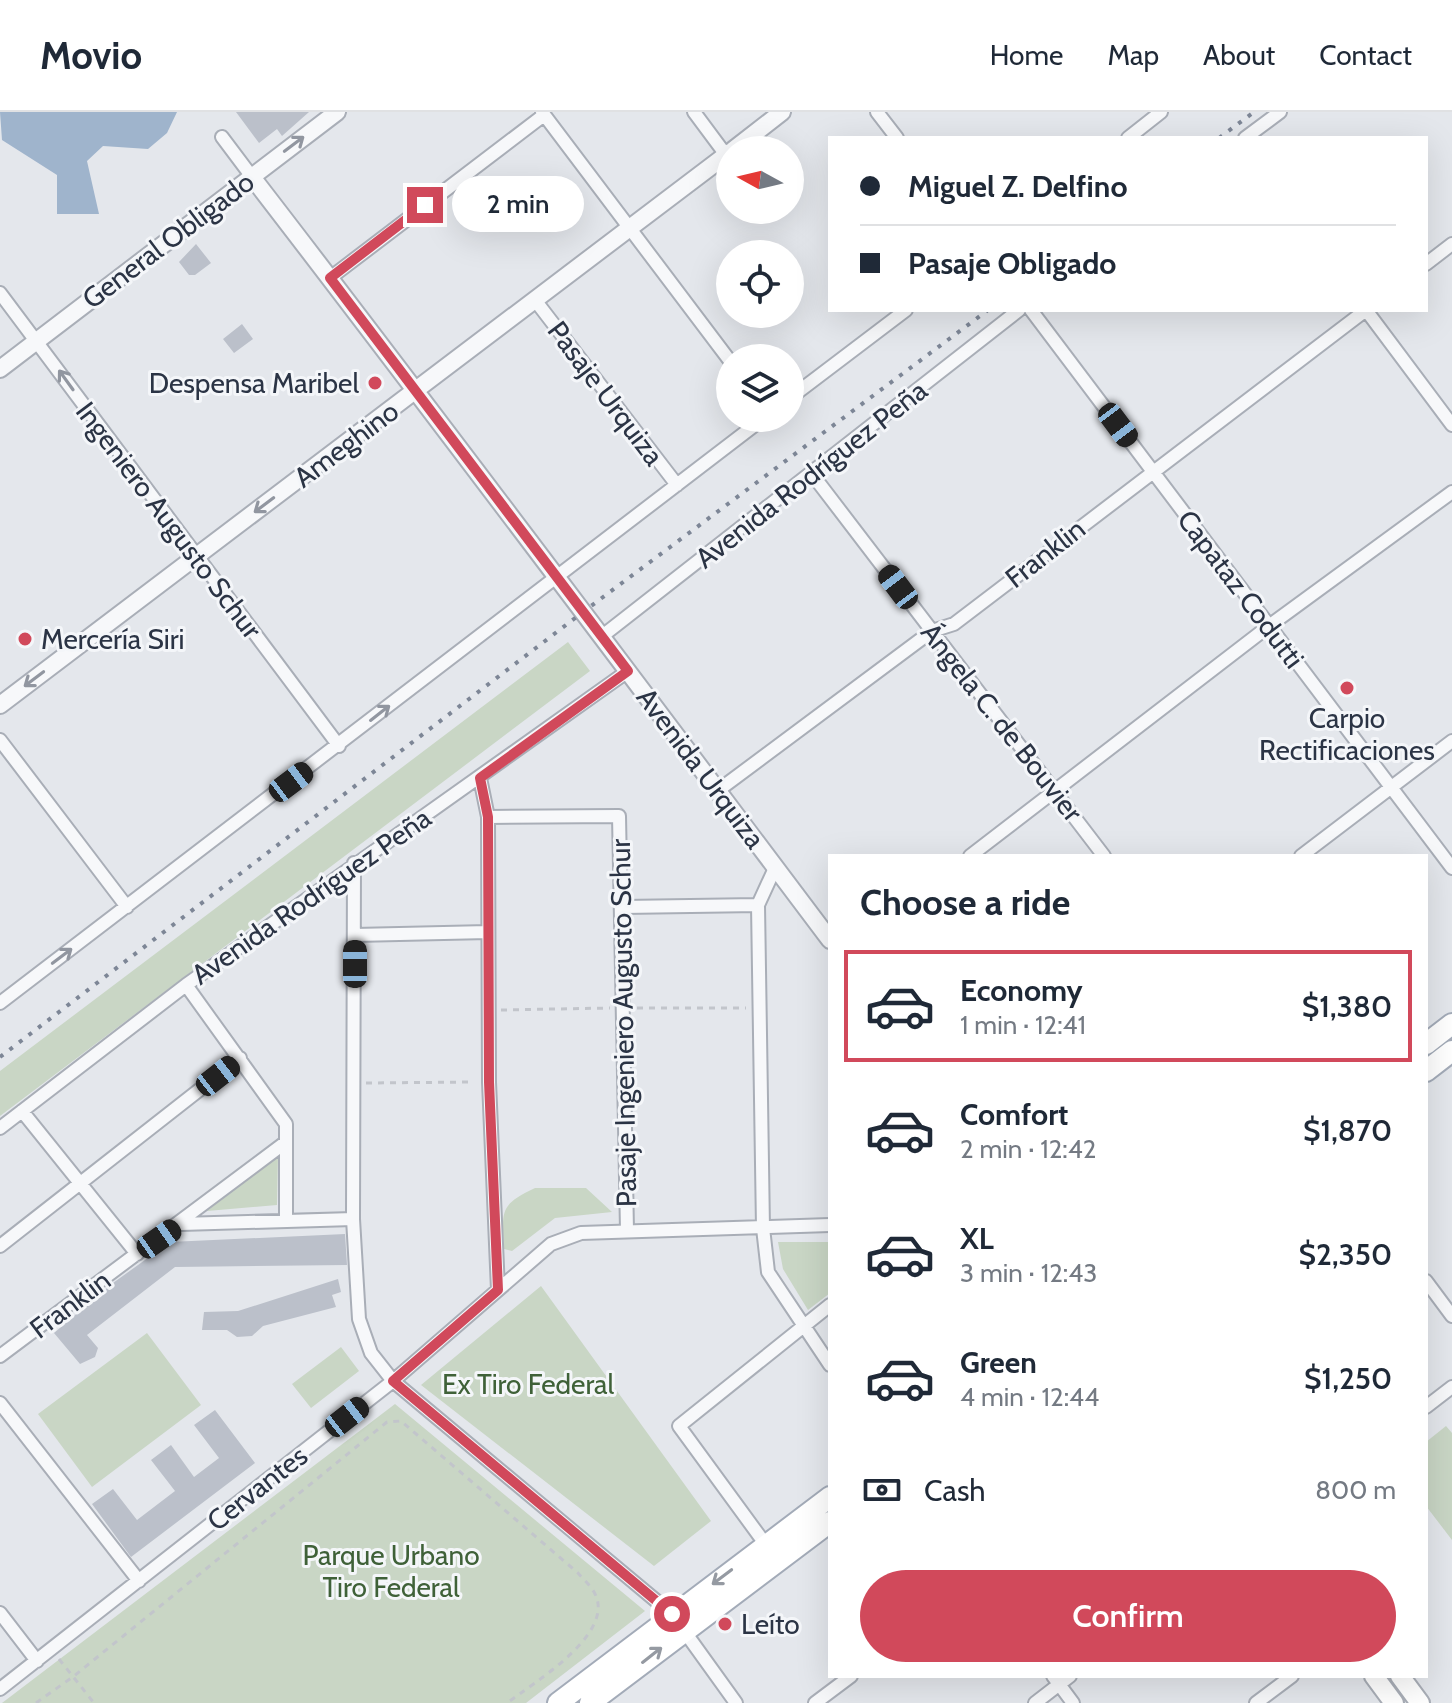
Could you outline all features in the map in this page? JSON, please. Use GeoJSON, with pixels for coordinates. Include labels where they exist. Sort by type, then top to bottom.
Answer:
{"type":"FeatureCollection","features":[{"type":"Feature","properties":{"kind":"main road"},"geometry":{"type":"LineString","coordinates":[[1428,1042],[1452,1024]]}},
{"type":"Feature","properties":{"kind":"main road"},"geometry":{"type":"LineString","coordinates":[[1428,1069],[1452,1051]]}},
{"type":"Feature","properties":{"kind":"main road"},"geometry":{"type":"LineString","coordinates":[[590,1703],[766,1545],[828,1498]]}},
{"type":"Feature","properties":{"kind":"main road"},"geometry":{"type":"LineString","coordinates":[[558,1703],[828,1523]]}},
{"type":"Feature","properties":{"kind":"main road"},"geometry":{"type":"LineString","coordinates":[[1375,1678],[1394,1703]]}},
{"type":"Feature","properties":{"kind":"main road"},"geometry":{"type":"LineString","coordinates":[[1401,1678],[1420,1703]]}},
{"type":"Feature","properties":{"kind":"street","name":"General Obligado"},"geometry":{"type":"LineString","coordinates":[[0,369],[337,112]]}},
{"type":"Feature","properties":{"kind":"street"},"geometry":{"type":"LineString","coordinates":[[694,112],[716,137]]}},
{"type":"Feature","properties":{"kind":"street","name":"Ameghino"},"geometry":{"type":"LineString","coordinates":[[750,136],[782,112]]}},
{"type":"Feature","properties":{"kind":"street"},"geometry":{"type":"LineString","coordinates":[[877,112],[895,136]]}},
{"type":"Feature","properties":{"kind":"street"},"geometry":{"type":"LineString","coordinates":[[1131,136],[1161,112]]}},
{"type":"Feature","properties":{"kind":"street"},"geometry":{"type":"LineString","coordinates":[[1248,136],[1280,112]]}},
{"type":"Feature","properties":{"kind":"street"},"geometry":{"type":"LineString","coordinates":[[330,278],[543,113],[717,344]]}},
{"type":"Feature","properties":{"kind":"street","name":"Avenida Urquiza"},"geometry":{"type":"LineString","coordinates":[[222,137],[720,789],[828,937]]}},
{"type":"Feature","properties":{"kind":"street","name":"Ameghino"},"geometry":{"type":"LineString","coordinates":[[0,705],[716,162]]}},
{"type":"Feature","properties":{"kind":"street"},"geometry":{"type":"LineString","coordinates":[[1428,262],[1452,244]]}},
{"type":"Feature","properties":{"kind":"street","name":"Ingeniero Augusto Schur"},"geometry":{"type":"LineString","coordinates":[[0,293],[339,746]]}},
{"type":"Feature","properties":{"kind":"street","name":"Pasaje Urquiza"},"geometry":{"type":"LineString","coordinates":[[535,300],[677,485]]}},
{"type":"Feature","properties":{"kind":"street"},"geometry":{"type":"LineString","coordinates":[[804,387],[903,312]]}},
{"type":"Feature","properties":{"kind":"street","name":"Avenida Rodríguez Peña"},"geometry":{"type":"LineString","coordinates":[[601,637],[1016,312]]}},
{"type":"Feature","properties":{"kind":"street","name":"Capataz Codutti"},"geometry":{"type":"LineString","coordinates":[[1033,312],[1452,868]]}},
{"type":"Feature","properties":{"kind":"street","name":"Franklin"},"geometry":{"type":"LineString","coordinates":[[720,789],[932,631],[954,624],[1363,312]]}},
{"type":"Feature","properties":{"kind":"street"},"geometry":{"type":"LineString","coordinates":[[1367,312],[1452,425]]}},
{"type":"Feature","properties":{"kind":"street"},"geometry":{"type":"LineString","coordinates":[[0,1003],[746,432]]}},
{"type":"Feature","properties":{"kind":"street","name":"Ángela C. de Bouvier"},"geometry":{"type":"LineString","coordinates":[[812,474],[1102,854]]}},
{"type":"Feature","properties":{"kind":"street"},"geometry":{"type":"LineString","coordinates":[[973,854],[1269,626],[1452,492]]}},
{"type":"Feature","properties":{"kind":"street","name":"Avenida Rodríguez Peña"},"geometry":{"type":"LineString","coordinates":[[0,1128],[186,985],[628,671]]}},
{"type":"Feature","properties":{"kind":"street"},"geometry":{"type":"LineString","coordinates":[[0,740],[127,907]]}},
{"type":"Feature","properties":{"kind":"street"},"geometry":{"type":"LineString","coordinates":[[1304,854],[1452,741]]}},
{"type":"Feature","properties":{"kind":"street"},"geometry":{"type":"LineString","coordinates":[[480,778],[488,817],[489,1082],[498,1290]]}},
{"type":"Feature","properties":{"kind":"street","name":"Pasaje Ingeniero Augusto Schur"},"geometry":{"type":"LineString","coordinates":[[488,817],[619,816],[627,1230]]}},
{"type":"Feature","properties":{"kind":"street"},"geometry":{"type":"LineString","coordinates":[[354,863],[353,1219],[359,1319],[371,1353],[393,1381],[677,1623],[736,1703]]}},
{"type":"Feature","properties":{"kind":"street"},"geometry":{"type":"LineString","coordinates":[[775,868],[758,905],[763,1228],[768,1272],[828,1362]]}},
{"type":"Feature","properties":{"kind":"street"},"geometry":{"type":"LineString","coordinates":[[623,907],[758,905]]}},
{"type":"Feature","properties":{"kind":"street"},"geometry":{"type":"LineString","coordinates":[[355,935],[488,932]]}},
{"type":"Feature","properties":{"kind":"street"},"geometry":{"type":"LineString","coordinates":[[186,985],[286,1124],[286,1221]]}},
{"type":"Feature","properties":{"kind":"street"},"geometry":{"type":"LineString","coordinates":[[0,1246],[240,1058]]}},
{"type":"Feature","properties":{"kind":"street"},"geometry":{"type":"LineString","coordinates":[[22,1111],[137,1254]]}},
{"type":"Feature","properties":{"kind":"street","name":"Franklin"},"geometry":{"type":"LineString","coordinates":[[0,1356],[181,1224],[286,1142]]}},
{"type":"Feature","properties":{"kind":"street"},"geometry":{"type":"LineString","coordinates":[[181,1224],[353,1219]]}},
{"type":"Feature","properties":{"kind":"street","name":"Cervantes"},"geometry":{"type":"LineString","coordinates":[[0,1689],[393,1381],[551,1244],[581,1233],[828,1225]]}},
{"type":"Feature","properties":{"kind":"street"},"geometry":{"type":"LineString","coordinates":[[1428,1284],[1452,1316]]}},
{"type":"Feature","properties":{"kind":"street"},"geometry":{"type":"LineString","coordinates":[[766,1545],[679,1426],[828,1307]]}},
{"type":"Feature","properties":{"kind":"street"},"geometry":{"type":"LineString","coordinates":[[1428,1405],[1452,1387]]}},
{"type":"Feature","properties":{"kind":"street"},"geometry":{"type":"LineString","coordinates":[[0,1403],[139,1581]]}},
{"type":"Feature","properties":{"kind":"street"},"geometry":{"type":"LineString","coordinates":[[0,1613],[37,1661]]}},
{"type":"Feature","properties":{"kind":"street"},"geometry":{"type":"LineString","coordinates":[[815,1703],[848,1678]]}},
{"type":"Feature","properties":{"kind":"street"},"geometry":{"type":"LineString","coordinates":[[1256,1703],[1289,1678]]}},
{"type":"Feature","properties":{"kind":"street"},"geometry":{"type":"LineString","coordinates":[[1035,1703],[1061,1679],[1073,1703]]}},
{"type":"Feature","properties":{"kind":"path"},"geometry":{"type":"LineString","coordinates":[[354,1083],[489,1082]]}},
{"type":"Feature","properties":{"kind":"path"},"geometry":{"type":"LineString","coordinates":[[36,1703],[74,1676],[387,1422],[401,1421],[578,1573],[596,1594],[597,1617],[581,1647],[507,1703]]}},
{"type":"Feature","properties":{"kind":"path"},"geometry":{"type":"LineString","coordinates":[[50,1651],[94,1703]]}},
{"type":"Feature","properties":{"kind":"green space"},"geometry":{"type":"Polygon","coordinates":[[[568,642],[590,671],[0,1116],[0,1071],[568,642]]]}},
{"type":"Feature","properties":{"kind":"green space"},"geometry":{"type":"Polygon","coordinates":[[[278,1155],[277,1205],[207,1211],[278,1155]]]}},
{"type":"Feature","properties":{"kind":"green space"},"geometry":{"type":"Polygon","coordinates":[[[535,1188],[586,1188],[612,1212],[555,1218],[512,1251],[504,1249],[505,1211],[515,1199],[535,1188]]]}},
{"type":"Feature","properties":{"kind":"green space"},"geometry":{"type":"Polygon","coordinates":[[[778,1242],[828,1242],[828,1295],[808,1310],[783,1269],[778,1242]]]}},
{"type":"Feature","properties":{"kind":"green space","name":"Ex Tiro Federal"},"geometry":{"type":"Polygon","coordinates":[[[541,1286],[711,1521],[654,1566],[421,1385],[541,1286]]]}},
{"type":"Feature","properties":{"kind":"green space"},"geometry":{"type":"Polygon","coordinates":[[[147,1333],[201,1405],[92,1487],[38,1414],[147,1333]]]}},
{"type":"Feature","properties":{"kind":"green space"},"geometry":{"type":"Polygon","coordinates":[[[341,1347],[359,1371],[311,1408],[292,1384],[341,1347]]]}},
{"type":"Feature","properties":{"kind":"green space","name":"Parque Urbano Tiro Federal"},"geometry":{"type":"Polygon","coordinates":[[[395,1404],[645,1611],[526,1703],[2,1703],[395,1404]]]}},
{"type":"Feature","properties":{"kind":"green space"},"geometry":{"type":"Polygon","coordinates":[[[1446,1426],[1452,1433],[1452,1540],[1428,1509],[1428,1440],[1446,1426]]]}},
{"type":"Feature","properties":{"kind":"water"},"geometry":{"type":"Polygon","coordinates":[[[0,112],[177,112],[167,133],[148,149],[103,146],[87,161],[99,214],[57,214],[57,175],[2,140],[0,112]]]}},
{"type":"Feature","properties":{"kind":"building"},"geometry":{"type":"Polygon","coordinates":[[[236,112],[309,112],[282,136],[277,129],[259,143],[236,112]]]}},
{"type":"Feature","properties":{"kind":"building"},"geometry":{"type":"Polygon","coordinates":[[[196,244],[211,263],[195,275],[189,275],[179,262],[196,244]]]}},
{"type":"Feature","properties":{"kind":"building"},"geometry":{"type":"Polygon","coordinates":[[[242,324],[253,339],[234,353],[223,339],[242,324]]]}},
{"type":"Feature","properties":{"kind":"building"},"geometry":{"type":"Polygon","coordinates":[[[345,1234],[347,1265],[175,1267],[87,1335],[98,1348],[95,1357],[80,1364],[54,1333],[113,1283],[170,1242],[345,1234]]]}},
{"type":"Feature","properties":{"kind":"building"},"geometry":{"type":"Polygon","coordinates":[[[338,1279],[341,1292],[332,1295],[336,1307],[263,1326],[252,1336],[237,1337],[227,1330],[202,1330],[204,1312],[238,1311],[338,1279]]]}},
{"type":"Feature","properties":{"kind":"building"},"geometry":{"type":"Polygon","coordinates":[[[215,1410],[255,1463],[131,1557],[92,1504],[113,1489],[137,1520],[175,1491],[151,1460],[171,1445],[194,1477],[219,1458],[194,1425],[215,1410]]]}},
{"type":"Feature","properties":{"kind":"railway"},"geometry":{"type":"LineString","coordinates":[[1222,136],[1254,112]]}},
{"type":"Feature","properties":{"kind":"railway"},"geometry":{"type":"LineString","coordinates":[[0,1057],[583,612],[985,312]]}},
{"type":"Feature","properties":{"kind":"place","name":"Despensa Maribel"},"geometry":{"type":"Point","coordinates":[375,383]}},
{"type":"Feature","properties":{"kind":"place","name":"Mercería Siri"},"geometry":{"type":"Point","coordinates":[25,639]}},
{"type":"Feature","properties":{"kind":"place","name":"Carpio Rectificaciones"},"geometry":{"type":"Point","coordinates":[1347,688]}},
{"type":"Feature","properties":{"kind":"place","name":"Leíto"},"geometry":{"type":"Point","coordinates":[725,1624]}},
{"type":"Feature","properties":{"kind":"route"},"geometry":{"type":"LineString","coordinates":[[425,205],[330,278],[628,671],[480,778],[488,817],[489,1082],[498,1290],[393,1381],[672,1614]]}}]}
